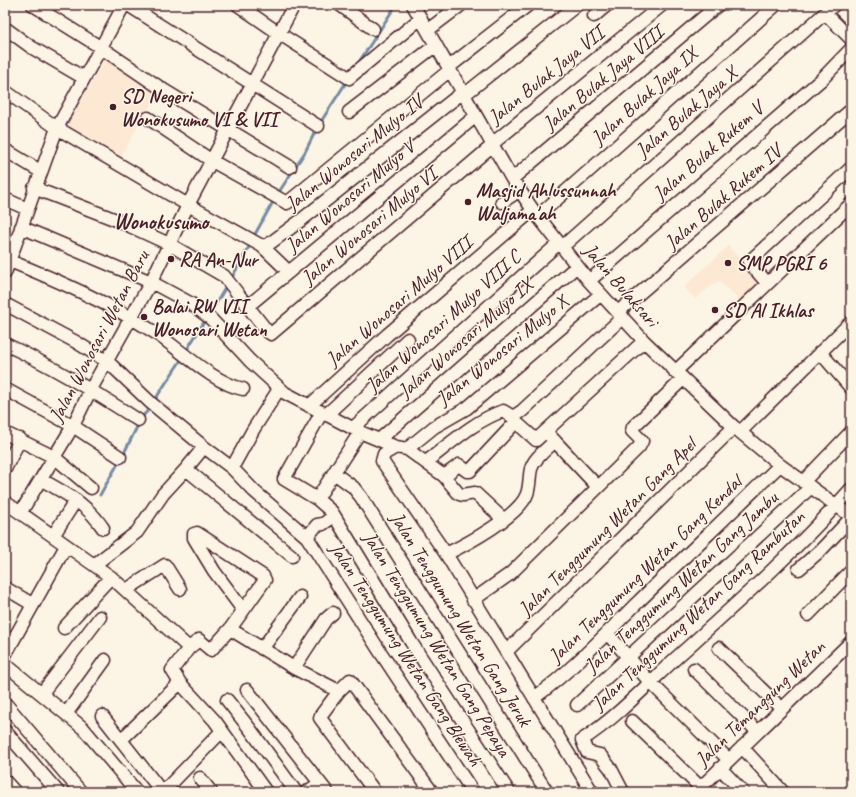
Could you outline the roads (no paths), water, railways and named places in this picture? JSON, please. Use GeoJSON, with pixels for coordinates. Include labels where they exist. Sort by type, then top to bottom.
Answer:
{"type":"FeatureCollection","features":[{"type":"Feature","properties":{"kind":"street"},"geometry":{"type":"LineString","coordinates":[[33,5],[100,47],[165,91],[290,167]]}},
{"type":"Feature","properties":{"kind":"street"},"geometry":{"type":"LineString","coordinates":[[5,272],[10,261],[10,245],[28,209],[40,171],[57,128],[124,5]]}},
{"type":"Feature","properties":{"kind":"street"},"geometry":{"type":"LineString","coordinates":[[128,5],[318,126]]}},
{"type":"Feature","properties":{"kind":"street"},"geometry":{"type":"LineString","coordinates":[[238,5],[349,78],[421,18]]}},
{"type":"Feature","properties":{"kind":"street","name":"Jalan Wonosari Wetan Baru"},"geometry":{"type":"LineString","coordinates":[[21,512],[42,480],[73,426],[152,282],[188,205],[280,34],[294,5]]}},
{"type":"Feature","properties":{"kind":"street"},"geometry":{"type":"LineString","coordinates":[[340,5],[373,29]]}},
{"type":"Feature","properties":{"kind":"street","name":"Jalan Bulaksari"},"geometry":{"type":"LineString","coordinates":[[413,5],[512,179],[576,266],[644,341],[737,430],[780,465],[838,505],[851,517]]}},
{"type":"Feature","properties":{"kind":"street"},"geometry":{"type":"LineString","coordinates":[[428,30],[462,5]]}},
{"type":"Feature","properties":{"kind":"street"},"geometry":{"type":"LineString","coordinates":[[148,118],[212,161],[287,203],[528,5]]}},
{"type":"Feature","properties":{"kind":"street","name":"Jalan Wonosari Mulyo IV"},"geometry":{"type":"LineString","coordinates":[[266,245],[350,183],[577,5]]}},
{"type":"Feature","properties":{"kind":"street"},"geometry":{"type":"LineString","coordinates":[[594,16],[607,5]]}},
{"type":"Feature","properties":{"kind":"street","name":"Jalan Bulak Jaya VII"},"geometry":{"type":"LineString","coordinates":[[492,145],[662,5]]}},
{"type":"Feature","properties":{"kind":"street","name":"Jalan Bulak Jaya VIII"},"geometry":{"type":"LineString","coordinates":[[512,179],[718,5]]}},
{"type":"Feature","properties":{"kind":"street","name":"Jalan Bulak Jaya IX"},"geometry":{"type":"LineString","coordinates":[[536,213],[776,5]]}},
{"type":"Feature","properties":{"kind":"street"},"geometry":{"type":"LineString","coordinates":[[830,9],[851,39]]}},
{"type":"Feature","properties":{"kind":"street","name":"Jalan Bulak Jaya X"},"geometry":{"type":"LineString","coordinates":[[560,245],[830,9]]}},
{"type":"Feature","properties":{"kind":"street"},"geometry":{"type":"LineString","coordinates":[[5,28],[31,46],[84,78]]}},
{"type":"Feature","properties":{"kind":"street"},"geometry":{"type":"LineString","coordinates":[[349,112],[436,45]]}},
{"type":"Feature","properties":{"kind":"street","name":"Jalan Bulak Rukem V"},"geometry":{"type":"LineString","coordinates":[[589,280],[822,79],[851,49]]}},
{"type":"Feature","properties":{"kind":"street"},"geometry":{"type":"LineString","coordinates":[[5,92],[57,128],[188,205],[266,245],[289,272]]}},
{"type":"Feature","properties":{"kind":"street","name":"Jalan Bulak Rukem IV"},"geometry":{"type":"LineString","coordinates":[[444,476],[459,465],[467,471],[470,470],[512,426],[515,420],[620,314],[851,110]]}},
{"type":"Feature","properties":{"kind":"street","name":"Jalan Wonosari Mulyo V"},"geometry":{"type":"LineString","coordinates":[[248,306],[476,116]]}},
{"type":"Feature","properties":{"kind":"street","name":"Jalan Wonosari Mulyo VI"},"geometry":{"type":"LineString","coordinates":[[248,306],[269,334],[272,334],[492,145]]}},
{"type":"Feature","properties":{"kind":"street"},"geometry":{"type":"LineString","coordinates":[[5,150],[40,171]]}},
{"type":"Feature","properties":{"kind":"street"},"geometry":{"type":"LineString","coordinates":[[767,283],[749,262],[851,168]]}},
{"type":"Feature","properties":{"kind":"street"},"geometry":{"type":"LineString","coordinates":[[34,188],[119,221],[169,244],[224,276],[248,306]]}},
{"type":"Feature","properties":{"kind":"street"},"geometry":{"type":"LineString","coordinates":[[502,202],[520,190]]}},
{"type":"Feature","properties":{"kind":"street"},"geometry":{"type":"LineString","coordinates":[[5,199],[28,209]]}},
{"type":"Feature","properties":{"kind":"street"},"geometry":{"type":"LineString","coordinates":[[473,600],[510,574],[642,444],[642,441],[632,431],[633,427],[679,375],[767,283],[851,204]]}},
{"type":"Feature","properties":{"kind":"street","name":"Jalan Wonosari Mulyo VIII"},"geometry":{"type":"LineString","coordinates":[[309,406],[387,335],[536,213]]}},
{"type":"Feature","properties":{"kind":"street"},"geometry":{"type":"LineString","coordinates":[[20,227],[152,282],[190,304],[210,318],[279,389],[357,430],[402,448],[426,462],[444,476],[459,494],[463,495],[475,492],[503,519]]}},
{"type":"Feature","properties":{"kind":"street","name":"Jalan Wonosari Mulyo VIII C"},"geometry":{"type":"LineString","coordinates":[[317,499],[334,473],[357,430],[560,245]]}},
{"type":"Feature","properties":{"kind":"street"},"geometry":{"type":"LineString","coordinates":[[10,261],[96,300],[131,319],[154,332],[224,383],[243,389]]}},
{"type":"Feature","properties":{"kind":"street","name":"Jalan Wonosari Mulyo IX"},"geometry":{"type":"LineString","coordinates":[[379,440],[576,266]]}},
{"type":"Feature","properties":{"kind":"street","name":"Jalan Wonosari Mulyo X"},"geometry":{"type":"LineString","coordinates":[[446,554],[382,461],[384,454],[402,448],[467,408],[601,294]]}},
{"type":"Feature","properties":{"kind":"street","name":"Jalan Tenggumung Wetan Gang Blewah"},"geometry":{"type":"LineString","coordinates":[[5,304],[76,342],[108,362],[153,404],[204,447],[232,468],[254,491],[307,537],[378,650],[473,792]]}},
{"type":"Feature","properties":{"kind":"street","name":"Jalan Tenggumung Wetan Gang Apel"},"geometry":{"type":"LineString","coordinates":[[506,652],[851,322]]}},
{"type":"Feature","properties":{"kind":"street"},"geometry":{"type":"LineString","coordinates":[[324,413],[408,339]]}},
{"type":"Feature","properties":{"kind":"street"},"geometry":{"type":"LineString","coordinates":[[426,462],[475,425],[496,413],[503,411],[536,440],[644,341]]}},
{"type":"Feature","properties":{"kind":"street"},"geometry":{"type":"LineString","coordinates":[[5,344],[35,358],[92,389],[138,420]]}},
{"type":"Feature","properties":{"kind":"street"},"geometry":{"type":"LineString","coordinates":[[820,352],[851,388]]}},
{"type":"Feature","properties":{"kind":"street"},"geometry":{"type":"LineString","coordinates":[[5,389],[73,426],[120,458]]}},
{"type":"Feature","properties":{"kind":"street"},"geometry":{"type":"LineString","coordinates":[[232,468],[252,430],[279,389]]}},
{"type":"Feature","properties":{"kind":"street","name":"Jalan Tenggumung Wetan Gang Pepaya"},"geometry":{"type":"LineString","coordinates":[[324,413],[284,476],[287,480],[317,499],[332,512],[411,642],[509,792]]}},
{"type":"Feature","properties":{"kind":"street"},"geometry":{"type":"LineString","coordinates":[[545,432],[598,487]]}},
{"type":"Feature","properties":{"kind":"street","name":"Jalan Tenggumung Wetan Gang Jambu"},"geometry":{"type":"LineString","coordinates":[[576,705],[627,658],[807,484],[851,432]]}},
{"type":"Feature","properties":{"kind":"street"},"geometry":{"type":"LineString","coordinates":[[5,433],[54,457],[91,488]]}},
{"type":"Feature","properties":{"kind":"street"},"geometry":{"type":"LineString","coordinates":[[5,469],[20,440]]}},
{"type":"Feature","properties":{"kind":"street"},"geometry":{"type":"LineString","coordinates":[[555,441],[534,463],[527,494],[523,501],[503,519],[475,540],[446,554],[592,792]]}},
{"type":"Feature","properties":{"kind":"street"},"geometry":{"type":"LineString","coordinates":[[94,565],[137,532],[163,494],[204,447]]}},
{"type":"Feature","properties":{"kind":"street","name":"Jalan Tenggumung Wetan Gang Kendal"},"geometry":{"type":"LineString","coordinates":[[534,698],[556,681],[607,633],[701,543],[718,523],[780,465]]}},
{"type":"Feature","properties":{"kind":"street"},"geometry":{"type":"LineString","coordinates":[[186,469],[292,556]]}},
{"type":"Feature","properties":{"kind":"street","name":"Jalan Tenggumung Wetan Gang Jeruk"},"geometry":{"type":"LineString","coordinates":[[334,473],[353,487],[361,497],[547,792]]}},
{"type":"Feature","properties":{"kind":"street"},"geometry":{"type":"LineString","coordinates":[[42,480],[76,500],[91,511],[103,528]]}},
{"type":"Feature","properties":{"kind":"street","name":"Jalan Tenggumung Wetan Gang Rambutan"},"geometry":{"type":"LineString","coordinates":[[623,792],[611,769],[600,755],[587,752],[582,740],[650,682],[751,590],[838,505],[851,489]]}},
{"type":"Feature","properties":{"kind":"street"},"geometry":{"type":"LineString","coordinates":[[53,536],[76,500]]}},
{"type":"Feature","properties":{"kind":"street"},"geometry":{"type":"LineString","coordinates":[[5,502],[111,577],[189,648]]}},
{"type":"Feature","properties":{"kind":"street"},"geometry":{"type":"LineString","coordinates":[[307,537],[317,525],[324,524],[334,516]]}},
{"type":"Feature","properties":{"kind":"street"},"geometry":{"type":"LineString","coordinates":[[799,570],[821,550],[851,517]]}},
{"type":"Feature","properties":{"kind":"street"},"geometry":{"type":"LineString","coordinates":[[243,610],[214,571],[194,538],[194,534],[197,532],[263,576],[265,580],[230,629],[213,649],[209,649],[199,640],[189,648],[172,670],[180,683],[222,731],[266,792]]}},
{"type":"Feature","properties":{"kind":"street"},"geometry":{"type":"LineString","coordinates":[[6,651],[66,546]]}},
{"type":"Feature","properties":{"kind":"street"},"geometry":{"type":"LineString","coordinates":[[126,590],[165,565],[180,589]]}},
{"type":"Feature","properties":{"kind":"street"},"geometry":{"type":"LineString","coordinates":[[808,615],[851,571]]}},
{"type":"Feature","properties":{"kind":"street"},"geometry":{"type":"LineString","coordinates":[[64,628],[111,577]]}},
{"type":"Feature","properties":{"kind":"street"},"geometry":{"type":"LineString","coordinates":[[5,588],[32,604]]}},
{"type":"Feature","properties":{"kind":"street"},"geometry":{"type":"LineString","coordinates":[[262,649],[300,597]]}},
{"type":"Feature","properties":{"kind":"street"},"geometry":{"type":"LineString","coordinates":[[294,668],[326,619],[333,613]]}},
{"type":"Feature","properties":{"kind":"street"},"geometry":{"type":"LineString","coordinates":[[42,693],[100,617]]}},
{"type":"Feature","properties":{"kind":"street"},"geometry":{"type":"LineString","coordinates":[[230,629],[294,668],[338,691]]}},
{"type":"Feature","properties":{"kind":"street"},"geometry":{"type":"LineString","coordinates":[[607,633],[627,658],[724,764],[743,792]]}},
{"type":"Feature","properties":{"kind":"street","name":"Jalan Temanggung Wetan"},"geometry":{"type":"LineString","coordinates":[[698,790],[851,642]]}},
{"type":"Feature","properties":{"kind":"street"},"geometry":{"type":"LineString","coordinates":[[719,648],[782,709]]}},
{"type":"Feature","properties":{"kind":"street"},"geometry":{"type":"LineString","coordinates":[[66,714],[106,660]]}},
{"type":"Feature","properties":{"kind":"street"},"geometry":{"type":"LineString","coordinates":[[5,664],[83,728],[137,792]]}},
{"type":"Feature","properties":{"kind":"street"},"geometry":{"type":"LineString","coordinates":[[694,669],[758,732]]}},
{"type":"Feature","properties":{"kind":"street"},"geometry":{"type":"LineString","coordinates":[[375,792],[320,718],[321,714],[348,680],[352,681],[432,792]]}},
{"type":"Feature","properties":{"kind":"street"},"geometry":{"type":"LineString","coordinates":[[121,740],[180,683]]}},
{"type":"Feature","properties":{"kind":"street"},"geometry":{"type":"LineString","coordinates":[[247,690],[323,787],[307,792]]}},
{"type":"Feature","properties":{"kind":"street"},"geometry":{"type":"LineString","coordinates":[[226,700],[250,729],[296,792]]}},
{"type":"Feature","properties":{"kind":"street"},"geometry":{"type":"LineString","coordinates":[[5,703],[81,792]]}},
{"type":"Feature","properties":{"kind":"street"},"geometry":{"type":"LineString","coordinates":[[102,716],[162,792],[222,731]]}},
{"type":"Feature","properties":{"kind":"street"},"geometry":{"type":"LineString","coordinates":[[632,721],[698,790]]}},
{"type":"Feature","properties":{"kind":"street"},"geometry":{"type":"LineString","coordinates":[[5,731],[58,792]]}},
{"type":"Feature","properties":{"kind":"street"},"geometry":{"type":"LineString","coordinates":[[742,747],[783,792]]}},
{"type":"Feature","properties":{"kind":"street"},"geometry":{"type":"LineString","coordinates":[[200,778],[211,792]]}},
{"type":"Feature","properties":{"kind":"street"},"geometry":{"type":"LineString","coordinates":[[5,780],[15,792]]}},
{"type":"Feature","properties":{"kind":"waterway"},"geometry":{"type":"LineString","coordinates":[[357,65],[396,5]]}},
{"type":"Feature","properties":{"kind":"waterway"},"geometry":{"type":"LineString","coordinates":[[320,123],[347,81]]}},
{"type":"Feature","properties":{"kind":"waterway"},"geometry":{"type":"LineString","coordinates":[[277,195],[305,152],[317,128]]}},
{"type":"Feature","properties":{"kind":"waterway"},"geometry":{"type":"LineString","coordinates":[[254,236],[274,200]]}},
{"type":"Feature","properties":{"kind":"waterway"},"geometry":{"type":"LineString","coordinates":[[231,279],[250,245]]}},
{"type":"Feature","properties":{"kind":"waterway"},"geometry":{"type":"LineString","coordinates":[[209,315],[227,285]]}},
{"type":"Feature","properties":{"kind":"waterway"},"geometry":{"type":"LineString","coordinates":[[186,351],[206,319]]}},
{"type":"Feature","properties":{"kind":"waterway"},"geometry":{"type":"LineString","coordinates":[[156,398],[181,360]]}},
{"type":"Feature","properties":{"kind":"waterway"},"geometry":{"type":"LineString","coordinates":[[123,455],[142,417],[151,407]]}},
{"type":"Feature","properties":{"kind":"waterway"},"geometry":{"type":"LineString","coordinates":[[100,495],[120,460]]}},
{"type":"Feature","properties":{"kind":"place","name":"SD Negeri Wonokusumo VI & VII"},"geometry":{"type":"Point","coordinates":[113,107]}},
{"type":"Feature","properties":{"kind":"place","name":"Masjid Ahlussunnah Waljama'ah"},"geometry":{"type":"Point","coordinates":[468,202]}},
{"type":"Feature","properties":{"kind":"place","name":"RA An-Nur"},"geometry":{"type":"Point","coordinates":[171,259]}},
{"type":"Feature","properties":{"kind":"place","name":"SMP PGRI 6"},"geometry":{"type":"Point","coordinates":[728,263]}},
{"type":"Feature","properties":{"kind":"place","name":"SD Al Ikhlas"},"geometry":{"type":"Point","coordinates":[715,310]}},
{"type":"Feature","properties":{"kind":"place","name":"Balai RW VII Wonosari Wetan"},"geometry":{"type":"Point","coordinates":[144,317]}},
{"type":"Feature","properties":{"kind":"district","name":"Wonokusumo"},"geometry":{"type":"Point","coordinates":[161,222]}}]}
